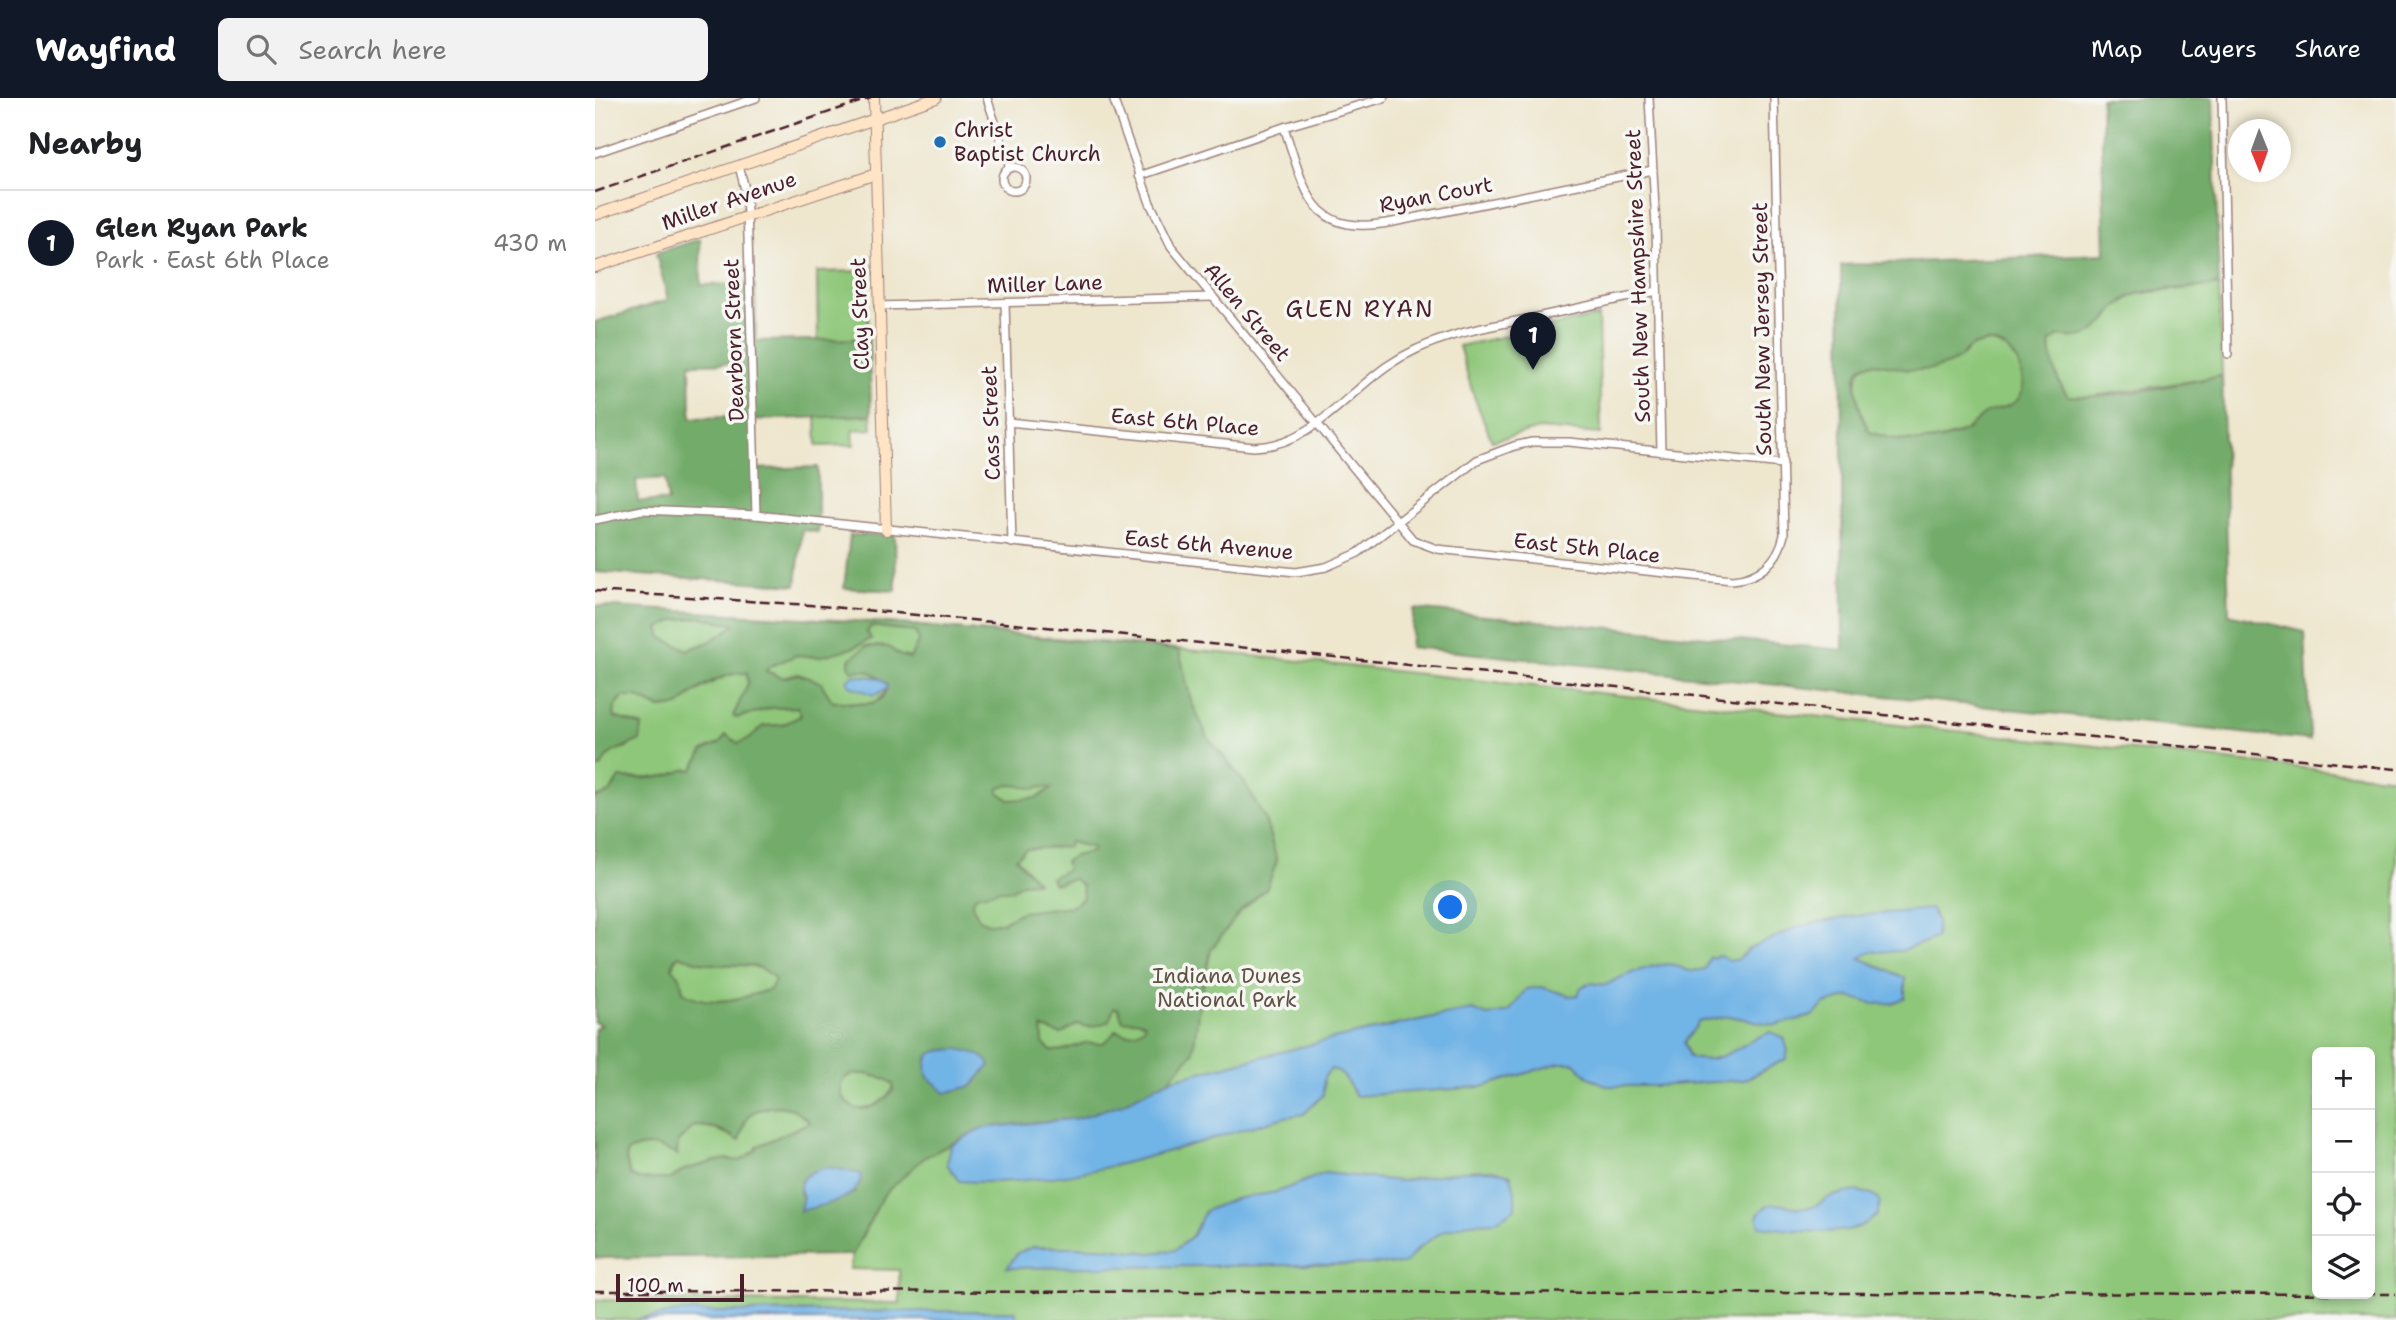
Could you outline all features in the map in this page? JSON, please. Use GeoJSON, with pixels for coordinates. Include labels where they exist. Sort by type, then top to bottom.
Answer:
{"type":"FeatureCollection","features":[{"type":"Feature","properties":{"kind":"street"},"geometry":{"type":"LineString","coordinates":[[595,153],[756,98]]}},
{"type":"Feature","properties":{"kind":"street","name":"Clay Street"},"geometry":{"type":"LineString","coordinates":[[874,98],[886,530]]}},
{"type":"Feature","properties":{"kind":"street"},"geometry":{"type":"LineString","coordinates":[[595,215],[936,98]]}},
{"type":"Feature","properties":{"kind":"street"},"geometry":{"type":"LineString","coordinates":[[987,98],[1010,168]]}},
{"type":"Feature","properties":{"kind":"street","name":"Allen Street"},"geometry":{"type":"LineString","coordinates":[[1113,98],[1139,176],[1171,246],[1398,522]]}},
{"type":"Feature","properties":{"kind":"street"},"geometry":{"type":"LineString","coordinates":[[1139,176],[1284,127],[1384,98]]}},
{"type":"Feature","properties":{"kind":"street","name":"South New Hampshire Street"},"geometry":{"type":"LineString","coordinates":[[1649,98],[1661,452]]}},
{"type":"Feature","properties":{"kind":"street","name":"South New Jersey Street"},"geometry":{"type":"LineString","coordinates":[[1774,98],[1784,535],[1775,558]]}},
{"type":"Feature","properties":{"kind":"street"},"geometry":{"type":"LineString","coordinates":[[2222,98],[2228,354]]}},
{"type":"Feature","properties":{"kind":"street","name":"Ryan Court"},"geometry":{"type":"LineString","coordinates":[[1284,127],[1309,197],[1318,209],[1333,220],[1349,226],[1363,227],[1393,222],[1653,170]]}},
{"type":"Feature","properties":{"kind":"street","name":"Dearborn Street"},"geometry":{"type":"LineString","coordinates":[[739,166],[746,193],[756,515]]}},
{"type":"Feature","properties":{"kind":"street","name":"Miller Avenue"},"geometry":{"type":"LineString","coordinates":[[595,267],[876,174]]}},
{"type":"Feature","properties":{"kind":"street","name":"East 6th Place"},"geometry":{"type":"LineString","coordinates":[[1008,422],[1267,447],[1292,440],[1316,424],[1384,368],[1422,345],[1463,332],[1657,291]]}},
{"type":"Feature","properties":{"kind":"street","name":"Miller Lane"},"geometry":{"type":"LineString","coordinates":[[878,306],[1213,297]]}},
{"type":"Feature","properties":{"kind":"street","name":"Cass Street"},"geometry":{"type":"LineString","coordinates":[[1005,303],[1012,543]]}},
{"type":"Feature","properties":{"kind":"street","name":"East 6th Avenue"},"geometry":{"type":"LineString","coordinates":[[595,520],[642,510],[756,515],[1296,572],[1342,561],[1371,544],[1478,460],[1514,446],[1550,441],[1783,464]]}},
{"type":"Feature","properties":{"kind":"street","name":"East 5th Place"},"geometry":{"type":"LineString","coordinates":[[1398,522],[1408,536],[1419,544],[1437,549],[1720,579],[1741,580],[1751,577],[1775,558]]}},
{"type":"Feature","properties":{"kind":"green space"},"geometry":{"type":"Polygon","coordinates":[[[2101,98],[2213,98],[2219,285],[2136,294],[2124,300],[2096,330],[2087,335],[2058,336],[2050,343],[2052,357],[2057,378],[2068,396],[2126,393],[2222,376],[2229,614],[2305,632],[2310,740],[1410,647],[1414,609],[1843,650],[1841,265],[2105,254],[2101,98]],[[1988,342],[1972,346],[1954,362],[1931,369],[1910,370],[1873,363],[1865,365],[1857,376],[1856,387],[1862,416],[1870,432],[1893,439],[1942,439],[1964,431],[1989,412],[2015,402],[2023,385],[2018,364],[2009,351],[1988,342]]]}},
{"type":"Feature","properties":{"kind":"green space"},"geometry":{"type":"Polygon","coordinates":[[[700,239],[701,285],[755,284],[756,341],[869,339],[871,415],[754,420],[755,469],[818,467],[818,532],[802,530],[796,585],[595,572],[595,322],[668,300],[656,253],[700,239]],[[739,363],[690,364],[691,418],[740,417],[739,363]],[[665,478],[636,480],[638,501],[668,501],[665,478]]]}},
{"type":"Feature","properties":{"kind":"green space"},"geometry":{"type":"Polygon","coordinates":[[[866,271],[869,339],[818,340],[817,272],[866,271]]]}},
{"type":"Feature","properties":{"kind":"green space"},"geometry":{"type":"Polygon","coordinates":[[[2219,285],[2222,376],[2088,397],[2068,396],[2055,371],[2051,350],[2050,343],[2058,336],[2072,338],[2107,320],[2115,308],[2136,294],[2219,285]]]}},
{"type":"Feature","properties":{"kind":"green space"},"geometry":{"type":"Polygon","coordinates":[[[1598,316],[1601,434],[1540,429],[1492,441],[1473,394],[1459,346],[1598,316]]]}},
{"type":"Feature","properties":{"kind":"green space"},"geometry":{"type":"Polygon","coordinates":[[[1988,342],[2006,349],[2018,364],[2023,385],[2015,402],[1985,414],[1964,431],[1942,439],[1893,439],[1870,433],[1861,412],[1856,387],[1862,368],[1871,363],[1885,363],[1907,369],[1943,362],[1960,357],[1971,346],[1988,342]]]}},
{"type":"Feature","properties":{"kind":"green space"},"geometry":{"type":"Polygon","coordinates":[[[871,415],[872,429],[853,430],[854,445],[817,446],[816,417],[871,415]]]}},
{"type":"Feature","properties":{"kind":"green space"},"geometry":{"type":"Polygon","coordinates":[[[850,535],[895,535],[896,591],[844,588],[850,535]]]}},
{"type":"Feature","properties":{"kind":"green space"},"geometry":{"type":"Polygon","coordinates":[[[595,606],[888,623],[1179,650],[1191,701],[1208,738],[1244,782],[1265,819],[1277,861],[1267,888],[1240,912],[1211,950],[1199,1005],[1193,1053],[1169,1080],[1121,1104],[1079,1118],[983,1128],[925,1157],[884,1194],[852,1255],[595,1258],[595,1028],[601,1025],[595,1022],[595,798],[610,793],[619,778],[658,777],[693,770],[703,751],[720,743],[726,735],[738,743],[749,739],[763,726],[782,725],[801,716],[798,707],[771,708],[736,718],[733,716],[748,684],[747,673],[728,675],[710,682],[679,706],[659,708],[637,697],[623,697],[615,706],[614,717],[642,726],[640,740],[613,752],[604,760],[602,766],[595,769],[595,606]],[[703,617],[675,620],[659,628],[662,638],[688,650],[709,642],[735,625],[703,617]],[[871,626],[867,632],[871,639],[852,648],[818,657],[797,655],[770,666],[766,671],[783,678],[798,674],[820,682],[833,702],[874,702],[881,699],[887,684],[872,673],[853,671],[849,660],[866,646],[889,647],[899,655],[910,658],[919,640],[915,632],[871,626]],[[1013,785],[998,789],[1009,800],[1037,798],[1052,788],[1037,789],[1013,785]],[[1070,842],[1068,847],[1026,849],[1016,858],[1037,882],[1022,883],[1011,890],[976,895],[972,905],[979,919],[990,924],[1003,922],[1021,912],[1072,906],[1083,898],[1082,886],[1074,879],[1054,884],[1051,878],[1067,869],[1065,862],[1074,856],[1092,852],[1094,848],[1070,842]],[[679,956],[674,960],[672,968],[680,977],[683,992],[704,1000],[750,996],[771,989],[775,979],[754,966],[721,965],[679,956]],[[1114,1008],[1109,1021],[1090,1027],[1078,1024],[1061,1034],[1042,1028],[1043,1043],[1051,1051],[1065,1050],[1085,1043],[1102,1043],[1116,1030],[1133,1033],[1143,1028],[1145,1023],[1137,1020],[1123,1021],[1118,1008],[1114,1008]],[[856,1074],[843,1080],[841,1088],[842,1096],[848,1104],[856,1108],[867,1108],[879,1103],[893,1090],[893,1084],[886,1079],[856,1074]],[[779,1106],[756,1111],[744,1123],[740,1140],[717,1129],[694,1126],[678,1142],[677,1155],[652,1146],[627,1152],[630,1175],[638,1179],[671,1179],[684,1170],[712,1162],[727,1159],[740,1161],[758,1146],[810,1122],[793,1109],[779,1106]],[[801,1181],[800,1193],[803,1197],[800,1211],[854,1193],[801,1181]]]}},
{"type":"Feature","properties":{"kind":"green space"},"geometry":{"type":"Polygon","coordinates":[[[703,617],[736,625],[709,642],[687,650],[662,638],[658,628],[675,620],[703,617]]]}},
{"type":"Feature","properties":{"kind":"green space","name":"Indiana Dunes National Park"},"geometry":{"type":"Polygon","coordinates":[[[888,623],[1243,655],[2396,778],[2396,1320],[595,1320],[595,1300],[900,1303],[899,1270],[850,1269],[852,1255],[884,1194],[898,1181],[888,647],[866,646],[867,670],[877,673],[880,678],[862,676],[857,687],[876,693],[887,689],[877,701],[870,703],[833,702],[820,682],[798,674],[783,678],[766,671],[770,666],[797,655],[818,657],[852,648],[871,639],[867,631],[871,626],[888,628],[888,623]]]}},
{"type":"Feature","properties":{"kind":"green space"},"geometry":{"type":"Polygon","coordinates":[[[734,673],[747,673],[748,684],[734,716],[737,718],[771,708],[799,707],[801,716],[782,725],[763,726],[745,741],[710,747],[693,770],[658,777],[619,778],[610,793],[595,798],[595,769],[602,766],[612,752],[628,747],[642,726],[614,717],[615,706],[623,697],[637,697],[659,708],[679,706],[697,691],[734,673]]]}},
{"type":"Feature","properties":{"kind":"green space"},"geometry":{"type":"Polygon","coordinates":[[[679,956],[721,965],[754,966],[775,979],[771,989],[750,996],[704,1000],[683,992],[680,977],[672,968],[674,960],[679,956]]]}},
{"type":"Feature","properties":{"kind":"green space"},"geometry":{"type":"Polygon","coordinates":[[[866,1074],[886,1079],[893,1084],[893,1090],[879,1103],[867,1108],[856,1108],[848,1104],[842,1096],[843,1080],[850,1075],[866,1074]]]}},
{"type":"Feature","properties":{"kind":"green space"},"geometry":{"type":"Polygon","coordinates":[[[779,1106],[793,1109],[811,1122],[758,1146],[739,1161],[727,1159],[712,1162],[684,1170],[671,1179],[638,1179],[630,1175],[627,1152],[636,1147],[678,1142],[694,1126],[714,1129],[740,1140],[744,1123],[751,1114],[779,1106]]]}},
{"type":"Feature","properties":{"kind":"water"},"geometry":{"type":"Polygon","coordinates":[[[853,675],[880,678],[887,684],[887,689],[874,695],[850,686],[847,680],[853,675]]]}},
{"type":"Feature","properties":{"kind":"water"},"geometry":{"type":"Polygon","coordinates":[[[1931,909],[1937,921],[1936,938],[1901,951],[1869,952],[1860,958],[1905,978],[1905,998],[1892,1003],[1875,1004],[1849,997],[1825,1004],[1812,1016],[1775,1025],[1729,1016],[1699,1022],[1684,1043],[1689,1057],[1711,1059],[1721,1056],[1771,1032],[1784,1038],[1788,1051],[1786,1059],[1744,1080],[1655,1086],[1607,1086],[1587,1076],[1575,1063],[1559,1063],[1482,1087],[1355,1096],[1343,1076],[1331,1069],[1324,1077],[1323,1095],[1304,1114],[1285,1117],[1165,1153],[1083,1172],[1001,1182],[959,1181],[947,1164],[951,1145],[983,1128],[1079,1118],[1121,1104],[1169,1080],[1428,1018],[1473,1010],[1487,1016],[1509,1012],[1526,989],[1542,987],[1570,996],[1578,995],[1581,987],[1591,983],[1606,985],[1649,967],[1667,964],[1693,971],[1705,969],[1709,958],[1720,956],[1729,961],[1739,959],[1749,949],[1800,926],[1854,916],[1931,909]]]}},
{"type":"Feature","properties":{"kind":"water"},"geometry":{"type":"Polygon","coordinates":[[[957,1049],[980,1056],[990,1065],[972,1086],[945,1093],[927,1076],[927,1061],[932,1053],[937,1051],[957,1049]]]}},
{"type":"Feature","properties":{"kind":"water"},"geometry":{"type":"Polygon","coordinates":[[[828,1167],[861,1174],[860,1183],[848,1196],[800,1211],[802,1180],[816,1170],[828,1167]]]}},
{"type":"Feature","properties":{"kind":"water"},"geometry":{"type":"Polygon","coordinates":[[[1494,1170],[1511,1175],[1515,1209],[1494,1222],[1468,1223],[1443,1231],[1420,1247],[1404,1264],[1007,1268],[1017,1253],[1033,1247],[1099,1247],[1151,1253],[1175,1250],[1192,1236],[1205,1211],[1234,1199],[1277,1192],[1325,1173],[1400,1181],[1464,1171],[1494,1170]]]}},
{"type":"Feature","properties":{"kind":"water"},"geometry":{"type":"Polygon","coordinates":[[[1856,1191],[1872,1194],[1880,1202],[1877,1216],[1849,1230],[1824,1232],[1760,1226],[1757,1217],[1769,1205],[1813,1207],[1831,1197],[1856,1191]]]}},
{"type":"Feature","properties":{"kind":"water"},"geometry":{"type":"Polygon","coordinates":[[[1016,1311],[1015,1320],[634,1320],[679,1312],[1016,1311]]]}},
{"type":"Feature","properties":{"kind":"railway"},"geometry":{"type":"LineString","coordinates":[[595,192],[871,98]]}},
{"type":"Feature","properties":{"kind":"railway"},"geometry":{"type":"LineString","coordinates":[[595,591],[810,605],[1068,629],[2396,769]]}},
{"type":"Feature","properties":{"kind":"railway"},"geometry":{"type":"LineString","coordinates":[[595,1291],[2396,1294]]}},
{"type":"Feature","properties":{"kind":"place","name":"Christ Baptist Church"},"geometry":{"type":"Point","coordinates":[940,142]}},
{"type":"Feature","properties":{"kind":"place","name":"Glen Ryan Park"},"geometry":{"type":"Point","coordinates":[1533,370]}},
{"type":"Feature","properties":{"kind":"district","name":"GLEN RYAN"},"geometry":{"type":"Point","coordinates":[1360,309]}}]}
